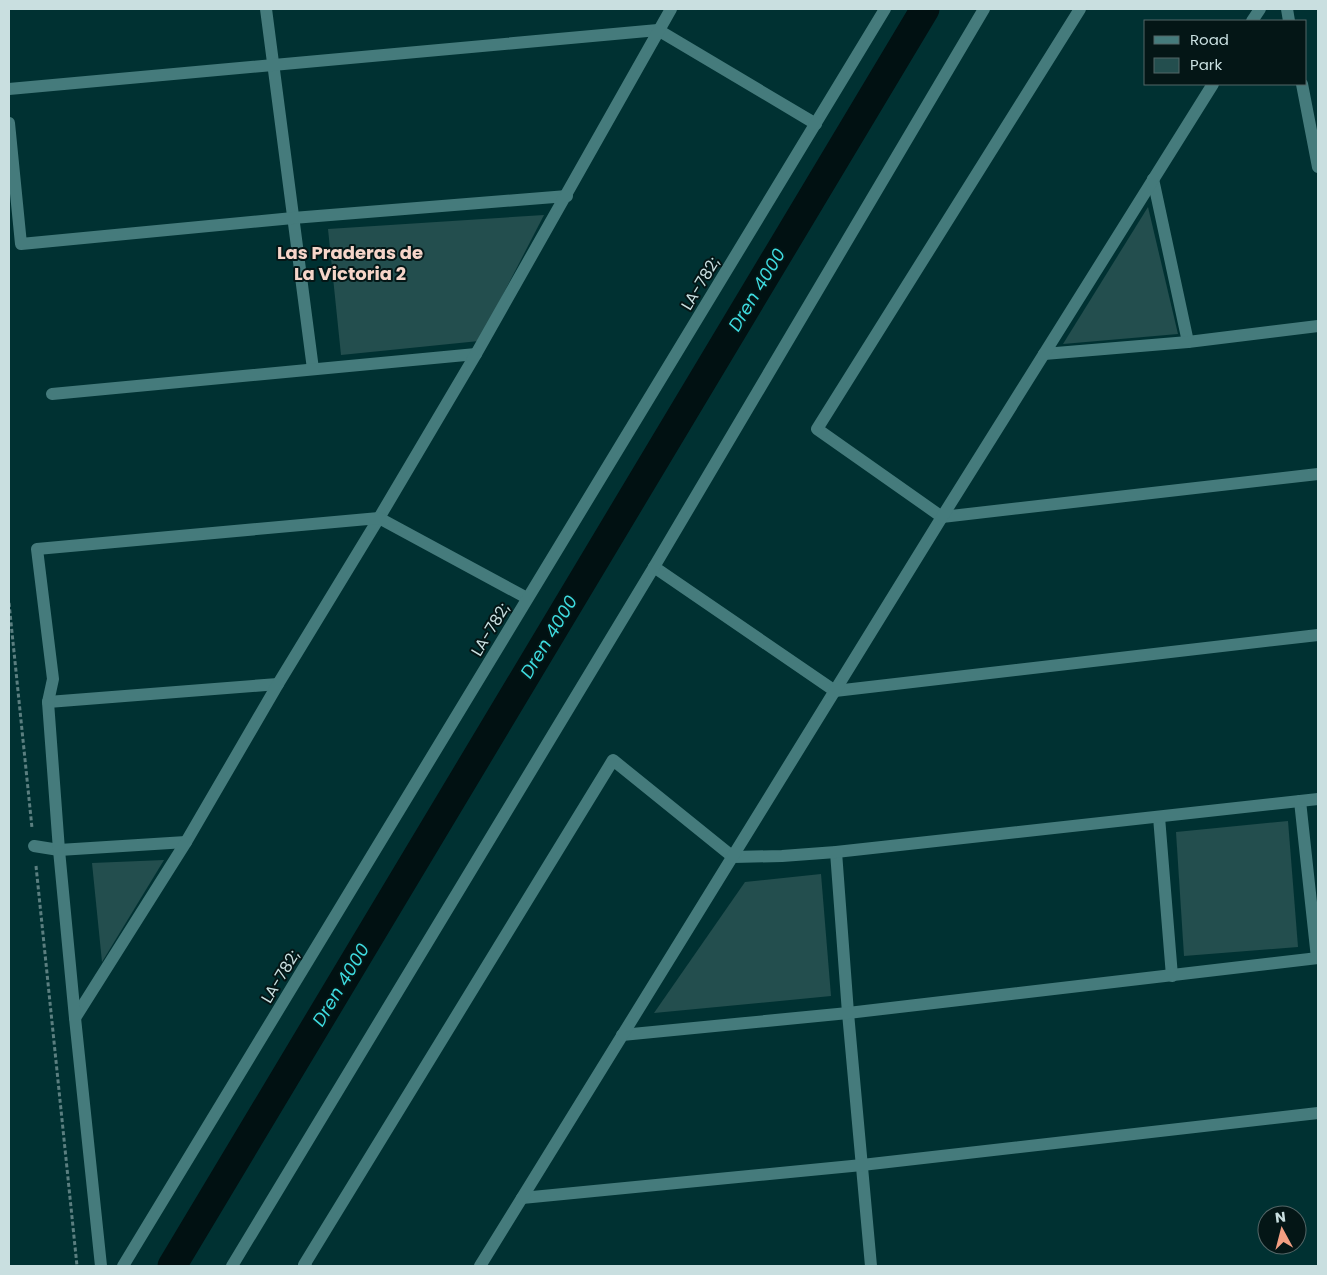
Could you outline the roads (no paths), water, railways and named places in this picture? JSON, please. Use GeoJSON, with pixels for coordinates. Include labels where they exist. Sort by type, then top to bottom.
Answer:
{"type":"FeatureCollection","features":[{"type":"Feature","properties":{"kind":"street"},"geometry":{"type":"LineString","coordinates":[[266,9],[313,370]]}},
{"type":"Feature","properties":{"kind":"street"},"geometry":{"type":"LineString","coordinates":[[75,1018],[186,842],[278,684],[476,354],[671,9]]}},
{"type":"Feature","properties":{"kind":"street","name":"LA-782;"},"geometry":{"type":"LineString","coordinates":[[124,1266],[885,9]]}},
{"type":"Feature","properties":{"kind":"street"},"geometry":{"type":"LineString","coordinates":[[232,1266],[654,567],[984,9]]}},
{"type":"Feature","properties":{"kind":"street"},"geometry":{"type":"LineString","coordinates":[[1080,9],[817,429],[942,517],[1318,474]]}},
{"type":"Feature","properties":{"kind":"street"},"geometry":{"type":"LineString","coordinates":[[1253,20],[1260,9]]}},
{"type":"Feature","properties":{"kind":"street"},"geometry":{"type":"LineString","coordinates":[[9,88],[658,30],[816,124]]}},
{"type":"Feature","properties":{"kind":"street"},"geometry":{"type":"LineString","coordinates":[[480,1266],[942,517],[1212,85]]}},
{"type":"Feature","properties":{"kind":"street"},"geometry":{"type":"LineString","coordinates":[[1302,85],[1318,167]]}},
{"type":"Feature","properties":{"kind":"street"},"geometry":{"type":"LineString","coordinates":[[9,123],[21,244],[293,218],[567,196]]}},
{"type":"Feature","properties":{"kind":"street"},"geometry":{"type":"LineString","coordinates":[[1153,178],[1188,342]]}},
{"type":"Feature","properties":{"kind":"street"},"geometry":{"type":"LineString","coordinates":[[1044,354],[1188,342],[1318,326]]}},
{"type":"Feature","properties":{"kind":"street"},"geometry":{"type":"LineString","coordinates":[[52,394],[476,354]]}},
{"type":"Feature","properties":{"kind":"street"},"geometry":{"type":"LineString","coordinates":[[101,1266],[59,850],[48,702],[53,679],[37,549],[379,518],[527,598]]}},
{"type":"Feature","properties":{"kind":"street"},"geometry":{"type":"LineString","coordinates":[[654,567],[835,691],[1318,635]]}},
{"type":"Feature","properties":{"kind":"street"},"geometry":{"type":"LineString","coordinates":[[48,702],[278,684]]}},
{"type":"Feature","properties":{"kind":"street"},"geometry":{"type":"LineString","coordinates":[[306,1266],[304,1265],[612,760],[733,856],[782,856],[836,852],[1318,799]]}},
{"type":"Feature","properties":{"kind":"street"},"geometry":{"type":"LineString","coordinates":[[622,1035],[848,1013],[1318,958],[1300,801]]}},
{"type":"Feature","properties":{"kind":"street"},"geometry":{"type":"LineString","coordinates":[[1159,817],[1172,976]]}},
{"type":"Feature","properties":{"kind":"street"},"geometry":{"type":"LineString","coordinates":[[34,846],[59,850],[186,842]]}},
{"type":"Feature","properties":{"kind":"street"},"geometry":{"type":"LineString","coordinates":[[836,852],[848,1013],[871,1266]]}},
{"type":"Feature","properties":{"kind":"street"},"geometry":{"type":"LineString","coordinates":[[522,1198],[862,1165],[1318,1113]]}},
{"type":"Feature","properties":{"kind":"waterway","name":"Dren 4000"},"geometry":{"type":"LineString","coordinates":[[172,1266],[925,9]]}},
{"type":"Feature","properties":{"kind":"district","name":"Las Praderas de La Victoria 2"},"geometry":{"type":"Point","coordinates":[350,263]}}]}
